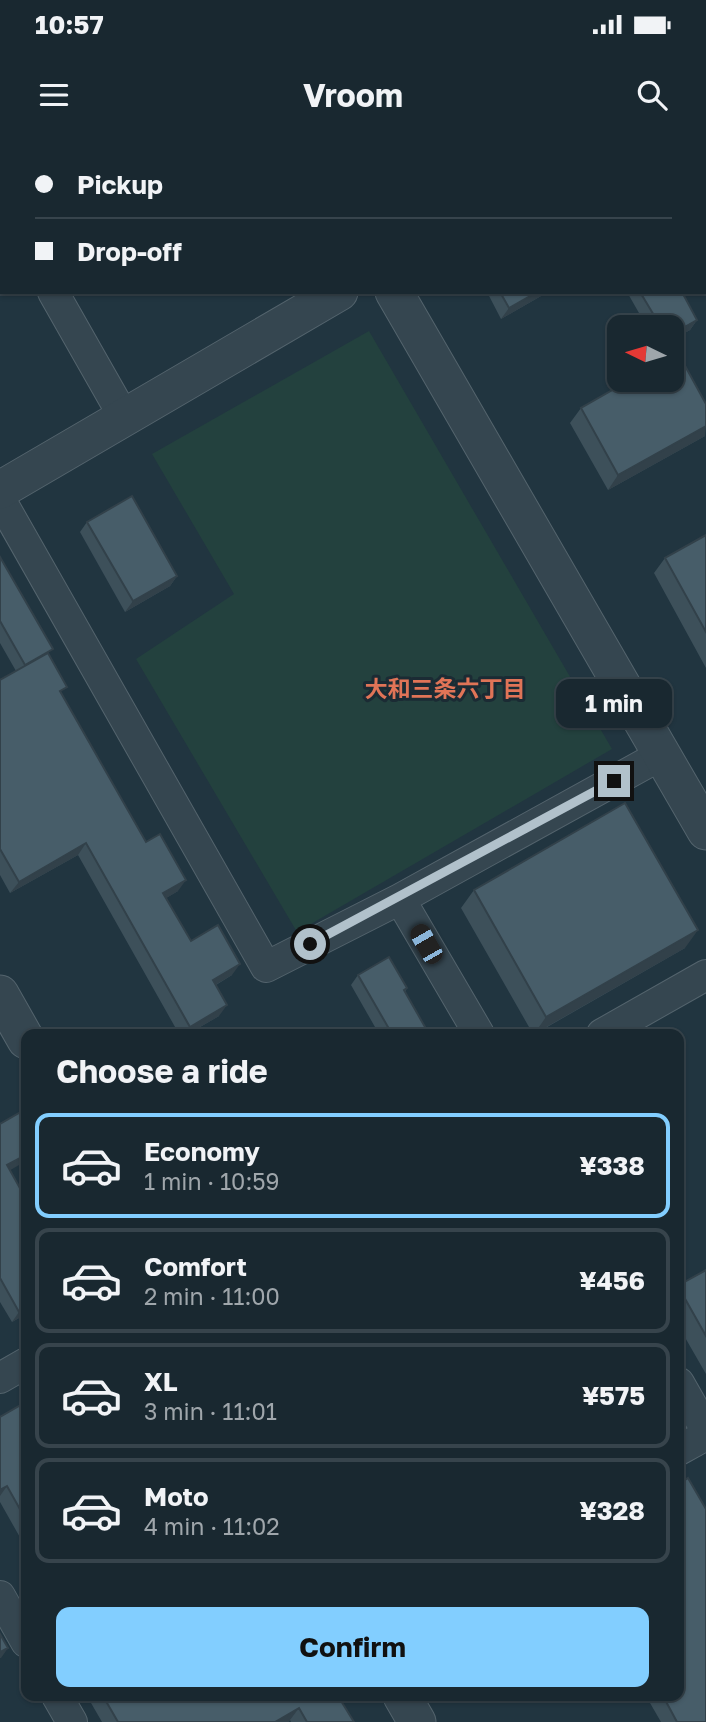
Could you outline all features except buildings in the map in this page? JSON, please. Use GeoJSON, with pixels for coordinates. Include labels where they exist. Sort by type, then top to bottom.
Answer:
{"type":"FeatureCollection","features":[{"type":"Feature","properties":{"kind":"street"},"geometry":{"type":"LineString","coordinates":[[54,294],[124,417]]}},
{"type":"Feature","properties":{"kind":"street"},"geometry":{"type":"LineString","coordinates":[[0,489],[336,294]]}},
{"type":"Feature","properties":{"kind":"street"},"geometry":{"type":"LineString","coordinates":[[395,294],[706,831]]}},
{"type":"Feature","properties":{"kind":"street"},"geometry":{"type":"LineString","coordinates":[[0,499],[266,967],[400,899],[661,755]]}},
{"type":"Feature","properties":{"kind":"street"},"geometry":{"type":"LineString","coordinates":[[400,899],[476,1029]]}},
{"type":"Feature","properties":{"kind":"street"},"geometry":{"type":"LineString","coordinates":[[611,1029],[706,975]]}},
{"type":"Feature","properties":{"kind":"street"},"geometry":{"type":"LineString","coordinates":[[0,994],[21,1031]]}},
{"type":"Feature","properties":{"kind":"street"},"geometry":{"type":"LineString","coordinates":[[0,1378],[21,1366]]}},
{"type":"Feature","properties":{"kind":"street"},"geometry":{"type":"LineString","coordinates":[[684,1392],[706,1430]]}},
{"type":"Feature","properties":{"kind":"street"},"geometry":{"type":"LineString","coordinates":[[684,1448],[706,1435]]}},
{"type":"Feature","properties":{"kind":"street"},"geometry":{"type":"LineString","coordinates":[[0,1596],[21,1633]]}},
{"type":"Feature","properties":{"kind":"street"},"geometry":{"type":"LineString","coordinates":[[60,1701],[72,1722]]}},
{"type":"Feature","properties":{"kind":"street"},"geometry":{"type":"LineString","coordinates":[[405,1701],[417,1722]]}},
{"type":"Feature","properties":{"kind":"green space"},"geometry":{"type":"Polygon","coordinates":[[[369,331],[612,749],[297,932],[136,659],[234,594],[152,454],[369,331]]]}},
{"type":"Feature","properties":{"kind":"district","name":"大和三条六丁目"},"geometry":{"type":"Point","coordinates":[445,688]}},
{"type":"Feature","properties":{"kind":"route"},"geometry":{"type":"LineString","coordinates":[[310,944],[400,899],[614,781]]}}]}
